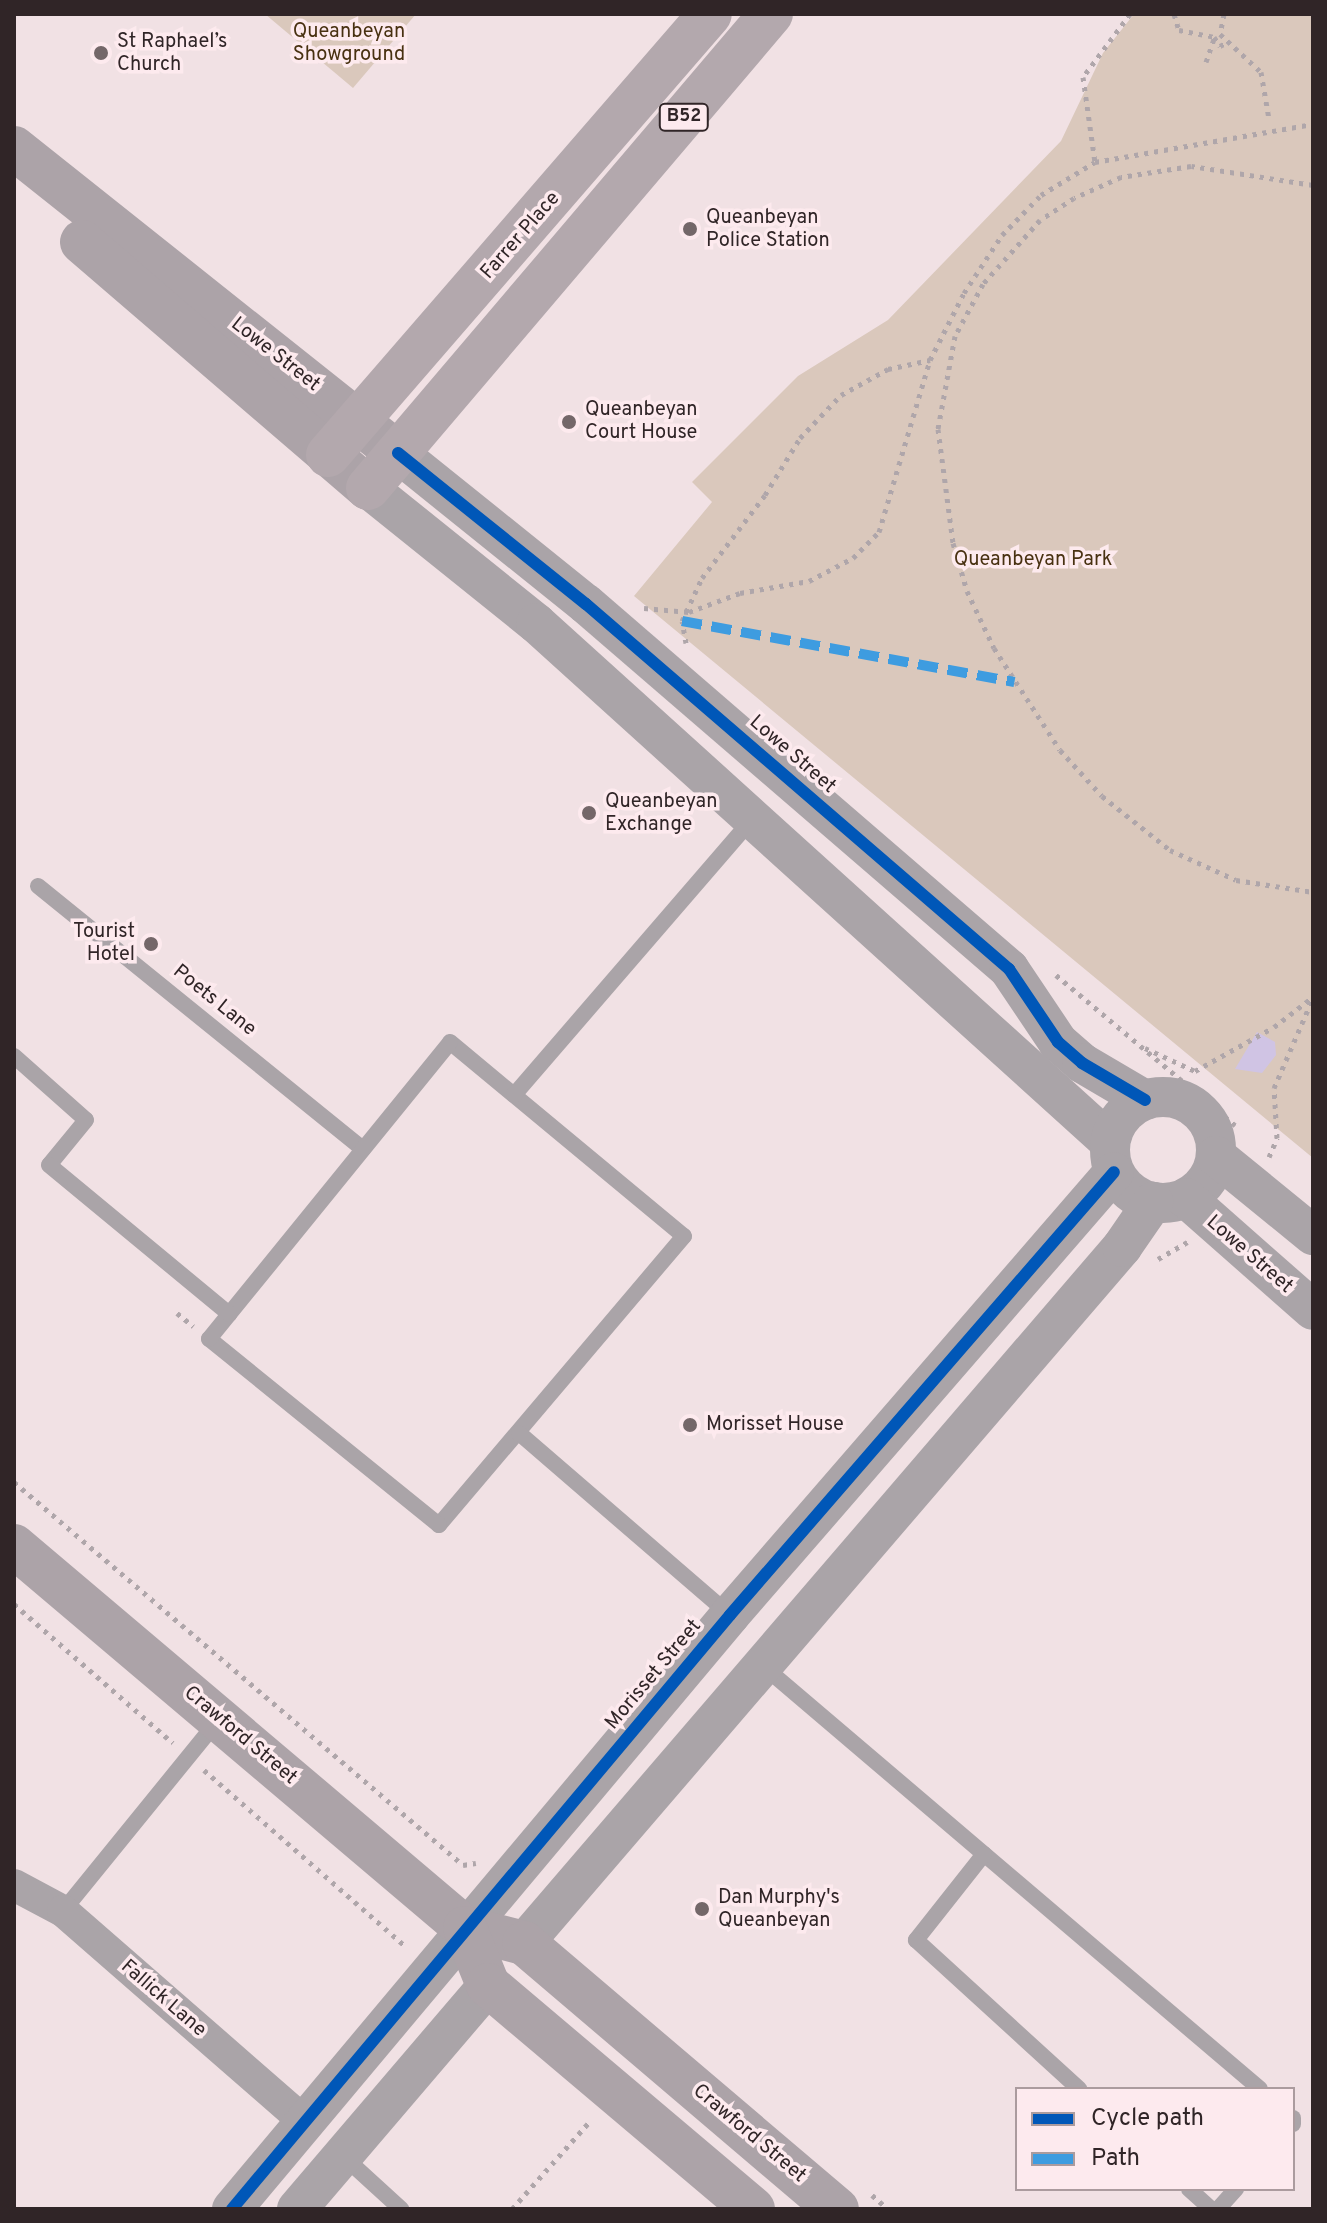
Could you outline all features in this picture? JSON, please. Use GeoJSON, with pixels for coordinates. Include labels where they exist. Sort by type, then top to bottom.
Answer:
{"type":"FeatureCollection","features":[{"type":"Feature","properties":{"kind":"highway","name":"Farrer Place"},"geometry":{"type":"LineString","coordinates":[[328,455],[710,14]]}},
{"type":"Feature","properties":{"kind":"highway","name":"B52"},"geometry":{"type":"LineString","coordinates":[[368,488],[769,15]]}},
{"type":"Feature","properties":{"kind":"main road","name":"Lowe Street"},"geometry":{"type":"LineString","coordinates":[[14,148],[398,453]]}},
{"type":"Feature","properties":{"kind":"main road","name":"Lowe Street"},"geometry":{"type":"LineString","coordinates":[[14,182],[368,488]]}},
{"type":"Feature","properties":{"kind":"main road","name":"Crawford Street"},"geometry":{"type":"LineString","coordinates":[[14,1546],[465,1928],[524,1943],[837,2209]]}},
{"type":"Feature","properties":{"kind":"main road","name":"Crawford Street"},"geometry":{"type":"LineString","coordinates":[[465,1928],[488,1985],[753,2209]]}},
{"type":"Feature","properties":{"kind":"main road"},"geometry":{"type":"LineString","coordinates":[[488,1985],[524,1943]]}},
{"type":"Feature","properties":{"kind":"street","name":"Lowe Street"},"geometry":{"type":"LineString","coordinates":[[398,453],[586,604],[1009,969],[1058,1042],[1082,1063],[1145,1100]]}},
{"type":"Feature","properties":{"kind":"street","name":"Lowe Street"},"geometry":{"type":"LineString","coordinates":[[368,488],[536,623],[752,819],[1112,1157]]}},
{"type":"Feature","properties":{"kind":"street"},"geometry":{"type":"LineString","coordinates":[[1170,1200],[1130,1192],[1112,1157],[1123,1116],[1145,1100],[1165,1097],[1198,1110],[1313,1235]]}},
{"type":"Feature","properties":{"kind":"street"},"geometry":{"type":"LineString","coordinates":[[524,1943],[1122,1247],[1170,1200],[1209,1177],[1227,1142]]}},
{"type":"Feature","properties":{"kind":"street","name":"Morisset Street"},"geometry":{"type":"LineString","coordinates":[[232,2209],[1112,1157]]}},
{"type":"Feature","properties":{"kind":"street","name":"Lowe Street"},"geometry":{"type":"LineString","coordinates":[[1170,1200],[1313,1310]]}},
{"type":"Feature","properties":{"kind":"street","name":"Fallick Lane"},"geometry":{"type":"LineString","coordinates":[[14,1885],[63,1911],[305,2122]]}},
{"type":"Feature","properties":{"kind":"street"},"geometry":{"type":"LineString","coordinates":[[297,2209],[488,1985]]}},
{"type":"Feature","properties":{"kind":"lane"},"geometry":{"type":"LineString","coordinates":[[514,1095],[752,819]]}},
{"type":"Feature","properties":{"kind":"lane","name":"Poets Lane"},"geometry":{"type":"LineString","coordinates":[[38,886],[363,1149]]}},
{"type":"Feature","properties":{"kind":"lane"},"geometry":{"type":"LineString","coordinates":[[450,1042],[514,1095],[684,1236],[439,1525],[209,1339],[450,1042]]}},
{"type":"Feature","properties":{"kind":"lane"},"geometry":{"type":"LineString","coordinates":[[14,1056],[86,1120],[49,1165],[229,1314]]}},
{"type":"Feature","properties":{"kind":"lane"},"geometry":{"type":"LineString","coordinates":[[519,1433],[730,1615]]}},
{"type":"Feature","properties":{"kind":"lane"},"geometry":{"type":"LineString","coordinates":[[762,1665],[1258,2087]]}},
{"type":"Feature","properties":{"kind":"lane"},"geometry":{"type":"LineString","coordinates":[[63,1911],[220,1718]]}},
{"type":"Feature","properties":{"kind":"lane"},"geometry":{"type":"LineString","coordinates":[[984,1854],[916,1940],[1077,2087]]}},
{"type":"Feature","properties":{"kind":"lane"},"geometry":{"type":"LineString","coordinates":[[342,2155],[401,2209]]}},
{"type":"Feature","properties":{"kind":"lane"},"geometry":{"type":"LineString","coordinates":[[1191,2191],[1211,2209]]}},
{"type":"Feature","properties":{"kind":"lane"},"geometry":{"type":"LineString","coordinates":[[1218,2209],[1234,2191]]}},
{"type":"Feature","properties":{"kind":"path"},"geometry":{"type":"LineString","coordinates":[[1095,162],[1083,77],[1130,14]]}},
{"type":"Feature","properties":{"kind":"path"},"geometry":{"type":"LineString","coordinates":[[1174,14],[1179,30],[1217,36],[1261,72],[1269,119]]}},
{"type":"Feature","properties":{"kind":"path"},"geometry":{"type":"LineString","coordinates":[[1206,62],[1224,14]]}},
{"type":"Feature","properties":{"kind":"path"},"geometry":{"type":"LineString","coordinates":[[1217,36],[1220,46],[1226,43]]}},
{"type":"Feature","properties":{"kind":"path"},"geometry":{"type":"LineString","coordinates":[[640,608],[686,611],[740,593],[809,581],[853,558],[879,532],[930,360],[964,293],[1002,235],[1041,195],[1095,162],[1313,124]]}},
{"type":"Feature","properties":{"kind":"path"},"geometry":{"type":"LineString","coordinates":[[1313,185],[1191,166],[1121,177],[1074,198],[1040,220],[983,284],[955,336],[938,429],[953,543],[967,591],[994,648],[1060,750],[1102,796],[1170,850],[1236,880],[1313,892]]}},
{"type":"Feature","properties":{"kind":"path"},"geometry":{"type":"LineString","coordinates":[[687,649],[682,621],[702,578],[765,495],[800,438],[841,395],[888,369],[930,360]]}},
{"type":"Feature","properties":{"kind":"path"},"geometry":{"type":"LineString","coordinates":[[1051,969],[1135,1043],[1227,1142]]}},
{"type":"Feature","properties":{"kind":"path"},"geometry":{"type":"LineString","coordinates":[[1135,1043],[1195,1071],[1274,1027],[1313,997]]}},
{"type":"Feature","properties":{"kind":"path"},"geometry":{"type":"LineString","coordinates":[[1259,1148],[1269,1158],[1277,1138],[1274,1088],[1313,997]]}},
{"type":"Feature","properties":{"kind":"path"},"geometry":{"type":"LineString","coordinates":[[14,1482],[463,1865]]}},
{"type":"Feature","properties":{"kind":"path"},"geometry":{"type":"LineString","coordinates":[[14,1604],[404,1945]]}},
{"type":"Feature","properties":{"kind":"path"},"geometry":{"type":"LineString","coordinates":[[512,2209],[595,2116]]}},
{"type":"Feature","properties":{"kind":"green space","name":"Queanbeyan Showground"},"geometry":{"type":"Polygon","coordinates":[[[265,14],[416,14],[353,88],[265,14]]]}},
{"type":"Feature","properties":{"kind":"green space","name":"Queanbeyan Park"},"geometry":{"type":"Polygon","coordinates":[[[1134,14],[1313,14],[1313,1158],[634,596],[712,502],[692,482],[798,376],[888,320],[1061,141],[1103,53],[1134,14]]]}},
{"type":"Feature","properties":{"kind":"shaded area"},"geometry":{"type":"Polygon","coordinates":[[[1257,1032],[1275,1042],[1276,1055],[1262,1073],[1235,1069],[1257,1032]]]}},
{"type":"Feature","properties":{"kind":"marked path"},"geometry":{"type":"LineString","coordinates":[[682,621],[1014,682]]}},
{"type":"Feature","properties":{"kind":"cycle path"},"geometry":{"type":"LineString","coordinates":[[398,453],[586,604],[1009,969],[1058,1042],[1082,1063],[1145,1100]]}},
{"type":"Feature","properties":{"kind":"cycle path"},"geometry":{"type":"LineString","coordinates":[[232,2209],[730,1615],[1114,1172]]}},
{"type":"Feature","properties":{"kind":"place","name":"St Raphael’s Church"},"geometry":{"type":"Point","coordinates":[101,53]}},
{"type":"Feature","properties":{"kind":"place","name":"Queanbeyan Police Station"},"geometry":{"type":"Point","coordinates":[690,229]}},
{"type":"Feature","properties":{"kind":"place","name":"Queanbeyan Court House"},"geometry":{"type":"Point","coordinates":[569,422]}},
{"type":"Feature","properties":{"kind":"place","name":"Queanbeyan Exchange"},"geometry":{"type":"Point","coordinates":[589,813]}},
{"type":"Feature","properties":{"kind":"place","name":"Tourist Hotel"},"geometry":{"type":"Point","coordinates":[151,944]}},
{"type":"Feature","properties":{"kind":"place","name":"Morisset House"},"geometry":{"type":"Point","coordinates":[690,1425]}},
{"type":"Feature","properties":{"kind":"place","name":"Dan Murphy's Queanbeyan"},"geometry":{"type":"Point","coordinates":[702,1909]}}]}
